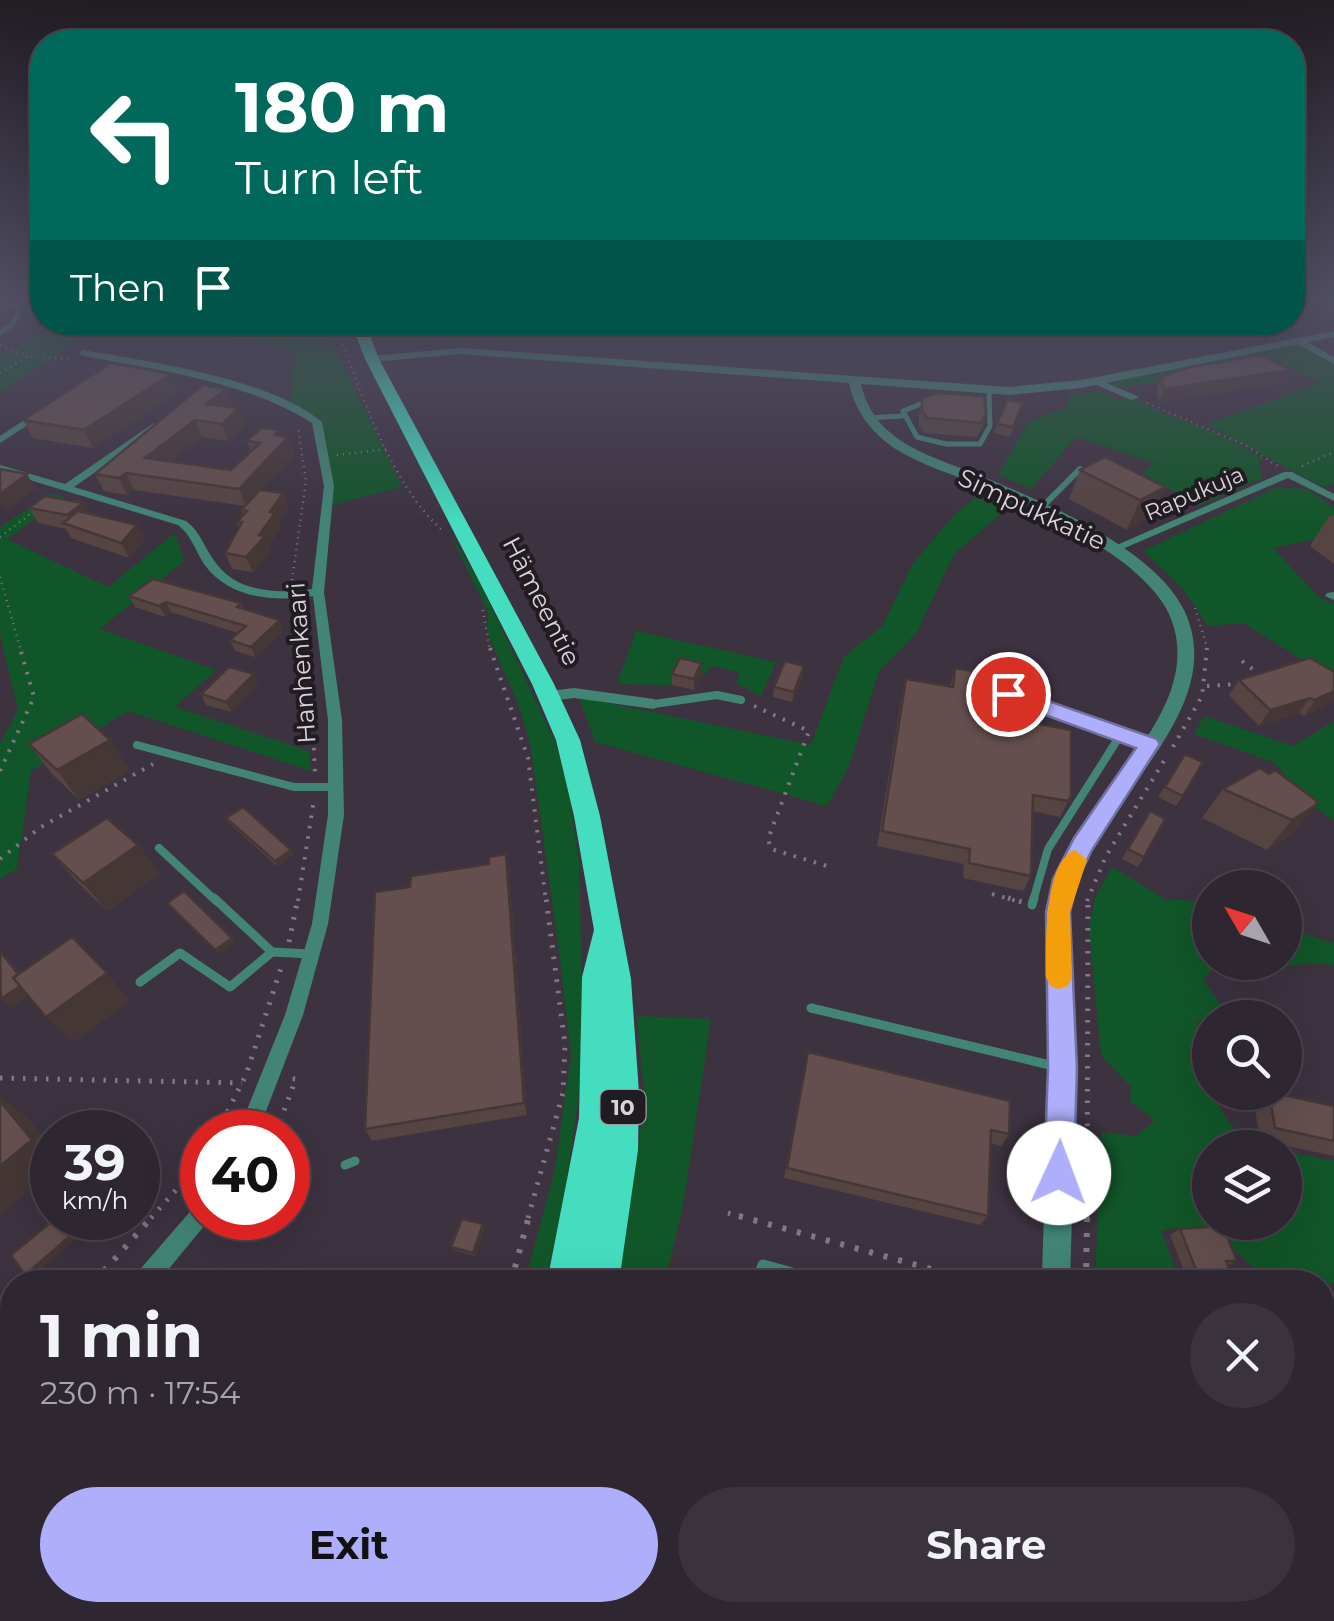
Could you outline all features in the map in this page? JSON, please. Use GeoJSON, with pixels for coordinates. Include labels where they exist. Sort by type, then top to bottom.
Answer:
{"type":"FeatureCollection","features":[{"type":"Feature","properties":{"kind":"highway","name":"Hämeentie"},"geometry":{"type":"LineString","coordinates":[[380,374],[548,696],[568,740],[587,816],[617,978],[622,1150],[603,1270]]}},
{"type":"Feature","properties":{"kind":"highway","name":"Hämeentie"},"geometry":{"type":"LineString","coordinates":[[567,1270],[595,1118],[596,977],[606,932]]}},
{"type":"Feature","properties":{"kind":"street","name":"Hanhenkaari"},"geometry":{"type":"LineString","coordinates":[[156,374],[306,414],[317,422],[329,486],[318,592],[338,787],[329,872],[311,954],[258,1110]]}},
{"type":"Feature","properties":{"kind":"street"},"geometry":{"type":"LineString","coordinates":[[765,374],[989,390],[1045,389],[1132,374]]}},
{"type":"Feature","properties":{"kind":"street"},"geometry":{"type":"LineString","coordinates":[[854,380],[867,418]]}},
{"type":"Feature","properties":{"kind":"street"},"geometry":{"type":"LineString","coordinates":[[1096,381],[1134,398]]}},
{"type":"Feature","properties":{"kind":"street"},"geometry":{"type":"LineString","coordinates":[[0,440],[47,409]]}},
{"type":"Feature","properties":{"kind":"street"},"geometry":{"type":"LineString","coordinates":[[66,488],[176,412]]}},
{"type":"Feature","properties":{"kind":"street","name":"Simpukkatie"},"geometry":{"type":"LineString","coordinates":[[867,418],[908,452],[1042,508],[1116,548],[1155,584],[1188,631],[1190,656],[1174,709],[1082,845],[1066,879],[1058,912],[1062,1068],[1056,1270]]}},
{"type":"Feature","properties":{"kind":"street"},"geometry":{"type":"LineString","coordinates":[[0,468],[182,523],[196,532],[209,562],[228,582],[247,590],[291,597],[318,592]]}},
{"type":"Feature","properties":{"kind":"street"},"geometry":{"type":"LineString","coordinates":[[1288,474],[1334,498]]}},
{"type":"Feature","properties":{"kind":"street","name":"Rapukuja"},"geometry":{"type":"LineString","coordinates":[[1116,548],[1288,474]]}},
{"type":"Feature","properties":{"kind":"street"},"geometry":{"type":"LineString","coordinates":[[548,696],[574,693],[654,704]]}},
{"type":"Feature","properties":{"kind":"street"},"geometry":{"type":"LineString","coordinates":[[154,1270],[180,1240]]}},
{"type":"Feature","properties":{"kind":"lane"},"geometry":{"type":"LineString","coordinates":[[902,416],[922,439],[974,445],[987,439],[989,390]]}},
{"type":"Feature","properties":{"kind":"lane"},"geometry":{"type":"LineString","coordinates":[[867,418],[902,416],[913,404],[934,401]]}},
{"type":"Feature","properties":{"kind":"lane"},"geometry":{"type":"LineString","coordinates":[[981,403],[990,405]]}},
{"type":"Feature","properties":{"kind":"lane"},"geometry":{"type":"LineString","coordinates":[[1042,508],[1080,469],[1095,474]]}},
{"type":"Feature","properties":{"kind":"lane"},"geometry":{"type":"LineString","coordinates":[[654,704],[717,694],[741,700]]}},
{"type":"Feature","properties":{"kind":"lane"},"geometry":{"type":"LineString","coordinates":[[1008,694],[1150,744]]}},
{"type":"Feature","properties":{"kind":"lane"},"geometry":{"type":"LineString","coordinates":[[1032,905],[1048,850],[1121,734]]}},
{"type":"Feature","properties":{"kind":"lane"},"geometry":{"type":"LineString","coordinates":[[137,746],[230,773],[315,788],[338,787]]}},
{"type":"Feature","properties":{"kind":"lane"},"geometry":{"type":"LineString","coordinates":[[159,848],[272,952],[311,954]]}},
{"type":"Feature","properties":{"kind":"lane"},"geometry":{"type":"LineString","coordinates":[[140,982],[180,953],[230,987],[272,952]]}},
{"type":"Feature","properties":{"kind":"lane"},"geometry":{"type":"LineString","coordinates":[[811,1008],[1062,1068]]}},
{"type":"Feature","properties":{"kind":"lane"},"geometry":{"type":"LineString","coordinates":[[760,1270],[762,1264],[783,1270]]}},
{"type":"Feature","properties":{"kind":"path"},"geometry":{"type":"LineString","coordinates":[[356,374],[417,508],[442,529],[450,545]]}},
{"type":"Feature","properties":{"kind":"path"},"geometry":{"type":"LineString","coordinates":[[1134,398],[1243,444],[1288,474],[1334,452]]}},
{"type":"Feature","properties":{"kind":"path"},"geometry":{"type":"LineString","coordinates":[[228,1110],[242,1084],[286,953],[308,859],[315,788],[310,658],[303,616],[290,603],[304,471],[302,435],[288,418]]}},
{"type":"Feature","properties":{"kind":"path"},"geometry":{"type":"LineString","coordinates":[[323,457],[387,449]]}},
{"type":"Feature","properties":{"kind":"path"},"geometry":{"type":"LineString","coordinates":[[0,537],[66,488]]}},
{"type":"Feature","properties":{"kind":"path"},"geometry":{"type":"LineString","coordinates":[[0,577],[34,697],[0,771]]}},
{"type":"Feature","properties":{"kind":"path"},"geometry":{"type":"LineString","coordinates":[[1086,1270],[1092,1022],[1084,905],[1106,856],[1207,686],[1207,644],[1188,599]]}},
{"type":"Feature","properties":{"kind":"path"},"geometry":{"type":"LineString","coordinates":[[483,610],[484,640],[522,728],[528,758],[565,1044],[562,1093],[515,1270]]}},
{"type":"Feature","properties":{"kind":"path"},"geometry":{"type":"LineString","coordinates":[[1207,686],[1263,678],[1242,660]]}},
{"type":"Feature","properties":{"kind":"path"},"geometry":{"type":"LineString","coordinates":[[741,700],[796,721],[809,731],[768,838],[777,854],[827,866]]}},
{"type":"Feature","properties":{"kind":"path"},"geometry":{"type":"LineString","coordinates":[[0,859],[41,827],[168,755]]}},
{"type":"Feature","properties":{"kind":"path"},"geometry":{"type":"LineString","coordinates":[[0,1078],[242,1084]]}},
{"type":"Feature","properties":{"kind":"path"},"geometry":{"type":"LineString","coordinates":[[285,1110],[296,1079],[288,1078]]}},
{"type":"Feature","properties":{"kind":"path"},"geometry":{"type":"LineString","coordinates":[[105,1270],[180,1185]]}},
{"type":"Feature","properties":{"kind":"path"},"geometry":{"type":"LineString","coordinates":[[728,1213],[935,1270]]}},
{"type":"Feature","properties":{"kind":"green space"},"geometry":{"type":"Polygon","coordinates":[[[0,374],[29,374],[0,393],[0,374]]]}},
{"type":"Feature","properties":{"kind":"green space"},"geometry":{"type":"Polygon","coordinates":[[[292,374],[347,374],[402,487],[328,506],[317,422],[289,406],[292,374]]]}},
{"type":"Feature","properties":{"kind":"green space"},"geometry":{"type":"Polygon","coordinates":[[[1142,374],[1195,374],[1124,388],[1112,384],[1114,379],[1142,374]]]}},
{"type":"Feature","properties":{"kind":"green space"},"geometry":{"type":"Polygon","coordinates":[[[1300,374],[1334,374],[1334,484],[1323,487],[1206,424],[1320,383],[1300,374]]]}},
{"type":"Feature","properties":{"kind":"green space"},"geometry":{"type":"Polygon","coordinates":[[[1101,391],[1122,401],[1125,396],[1222,436],[1265,459],[1258,463],[1263,478],[1199,506],[1142,473],[1155,463],[1076,437],[1031,489],[998,475],[1028,422],[1067,407],[1069,395],[1101,391]]]}},
{"type":"Feature","properties":{"kind":"green space"},"geometry":{"type":"Polygon","coordinates":[[[1275,488],[1307,489],[1334,508],[1334,535],[1273,548],[1320,598],[1334,604],[1334,680],[1244,623],[1208,626],[1184,590],[1143,551],[1275,488]]]}},
{"type":"Feature","properties":{"kind":"green space"},"geometry":{"type":"Polygon","coordinates":[[[985,489],[1016,501],[954,554],[917,632],[879,671],[849,766],[827,806],[595,742],[579,697],[811,745],[844,656],[882,627],[912,565],[955,514],[985,489]]]}},
{"type":"Feature","properties":{"kind":"green space"},"geometry":{"type":"Polygon","coordinates":[[[52,493],[65,497],[7,539],[108,587],[175,533],[184,561],[100,629],[216,670],[175,707],[309,751],[311,771],[128,711],[31,771],[17,869],[0,879],[0,744],[18,710],[0,634],[0,527],[52,493]]]}},
{"type":"Feature","properties":{"kind":"green space"},"geometry":{"type":"Polygon","coordinates":[[[446,526],[479,581],[555,742],[568,786],[579,862],[584,1057],[565,1194],[549,1270],[528,1270],[555,1168],[571,1057],[531,748],[520,708],[488,635],[488,612],[446,526]]]}},
{"type":"Feature","properties":{"kind":"green space"},"geometry":{"type":"Polygon","coordinates":[[[636,631],[776,662],[761,696],[736,683],[740,673],[712,666],[706,674],[680,669],[672,685],[617,684],[636,631]]]}},
{"type":"Feature","properties":{"kind":"green space"},"geometry":{"type":"Polygon","coordinates":[[[1204,716],[1293,746],[1334,721],[1334,821],[1305,800],[1275,763],[1194,734],[1204,716]]]}},
{"type":"Feature","properties":{"kind":"green space"},"geometry":{"type":"Polygon","coordinates":[[[1112,867],[1165,899],[1192,901],[1192,980],[1203,980],[1217,1000],[1192,1000],[1192,1110],[1221,1110],[1236,1130],[1192,1130],[1192,1229],[1161,1231],[1176,1270],[1095,1270],[1101,1132],[1136,1136],[1155,1120],[1130,1102],[1131,1087],[1101,1056],[1089,929],[1095,898],[1112,867]]]}},
{"type":"Feature","properties":{"kind":"green space"},"geometry":{"type":"Polygon","coordinates":[[[1302,933],[1334,943],[1334,965],[1302,964],[1302,933]]]}},
{"type":"Feature","properties":{"kind":"green space"},"geometry":{"type":"Polygon","coordinates":[[[637,1016],[711,1019],[683,1206],[668,1270],[618,1270],[645,1102],[637,1016]]]}},
{"type":"Feature","properties":{"kind":"green space"},"geometry":{"type":"Polygon","coordinates":[[[1302,1154],[1334,1161],[1334,1270],[1259,1270],[1222,1240],[1302,1240],[1302,1154]]]}},
{"type":"Feature","properties":{"kind":"building"},"geometry":{"type":"Polygon","coordinates":[[[95,374],[171,374],[84,430],[23,420],[95,374]]]}},
{"type":"Feature","properties":{"kind":"building"},"geometry":{"type":"Polygon","coordinates":[[[1171,374],[1267,374],[1164,389],[1161,377],[1171,374]]]}},
{"type":"Feature","properties":{"kind":"building"},"geometry":{"type":"Polygon","coordinates":[[[203,385],[226,389],[206,404],[239,408],[222,424],[195,420],[145,458],[231,470],[260,443],[247,441],[261,428],[280,430],[275,435],[288,437],[239,489],[126,473],[119,478],[95,474],[203,385]]]}},
{"type":"Feature","properties":{"kind":"building"},"geometry":{"type":"Polygon","coordinates":[[[938,393],[984,396],[986,413],[981,423],[928,418],[922,412],[922,398],[938,393]]]}},
{"type":"Feature","properties":{"kind":"building"},"geometry":{"type":"Polygon","coordinates":[[[1007,400],[1023,403],[1013,427],[997,424],[1007,400]]]}},
{"type":"Feature","properties":{"kind":"building"},"geometry":{"type":"Polygon","coordinates":[[[1105,457],[1165,487],[1140,500],[1080,470],[1105,457]]]}},
{"type":"Feature","properties":{"kind":"building"},"geometry":{"type":"Polygon","coordinates":[[[0,469],[27,474],[0,494],[0,469]]]}},
{"type":"Feature","properties":{"kind":"building"},"geometry":{"type":"Polygon","coordinates":[[[260,490],[283,493],[259,535],[265,536],[246,557],[225,553],[242,522],[237,522],[247,511],[241,510],[260,490]]]}},
{"type":"Feature","properties":{"kind":"building"},"geometry":{"type":"Polygon","coordinates":[[[45,496],[83,503],[67,515],[29,508],[45,496]]]}},
{"type":"Feature","properties":{"kind":"building"},"geometry":{"type":"Polygon","coordinates":[[[78,511],[137,525],[121,543],[63,523],[78,511]]]}},
{"type":"Feature","properties":{"kind":"building"},"geometry":{"type":"Polygon","coordinates":[[[153,579],[241,603],[237,607],[280,620],[251,647],[230,640],[246,626],[166,602],[159,606],[129,596],[153,579]]]}},
{"type":"Feature","properties":{"kind":"building"},"geometry":{"type":"Polygon","coordinates":[[[680,658],[701,663],[694,679],[672,674],[680,658]]]}},
{"type":"Feature","properties":{"kind":"building"},"geometry":{"type":"Polygon","coordinates":[[[1310,658],[1334,672],[1334,691],[1315,700],[1310,698],[1270,710],[1239,680],[1310,658]]]}},
{"type":"Feature","properties":{"kind":"building"},"geometry":{"type":"Polygon","coordinates":[[[785,661],[804,666],[794,692],[774,687],[785,661]]]}},
{"type":"Feature","properties":{"kind":"building"},"geometry":{"type":"Polygon","coordinates":[[[229,667],[254,674],[226,702],[201,694],[229,667]]]}},
{"type":"Feature","properties":{"kind":"building"},"geometry":{"type":"Polygon","coordinates":[[[955,668],[973,671],[969,711],[1071,730],[1071,796],[1068,801],[1033,795],[1031,876],[969,863],[970,849],[882,831],[906,679],[953,687],[955,668]]]}},
{"type":"Feature","properties":{"kind":"building"},"geometry":{"type":"Polygon","coordinates":[[[82,714],[110,740],[57,770],[29,744],[82,714]]]}},
{"type":"Feature","properties":{"kind":"building"},"geometry":{"type":"Polygon","coordinates":[[[1185,754],[1203,762],[1183,796],[1165,787],[1185,754]]]}},
{"type":"Feature","properties":{"kind":"building"},"geometry":{"type":"Polygon","coordinates":[[[1260,768],[1269,774],[1275,770],[1317,801],[1316,805],[1292,820],[1223,789],[1260,768]]]}},
{"type":"Feature","properties":{"kind":"building"},"geometry":{"type":"Polygon","coordinates":[[[243,807],[291,850],[275,861],[226,818],[243,807]]]}},
{"type":"Feature","properties":{"kind":"building"},"geometry":{"type":"Polygon","coordinates":[[[1150,811],[1165,819],[1144,857],[1128,849],[1150,811]]]}},
{"type":"Feature","properties":{"kind":"building"},"geometry":{"type":"Polygon","coordinates":[[[107,818],[138,845],[83,883],[52,854],[107,818]]]}},
{"type":"Feature","properties":{"kind":"building"},"geometry":{"type":"Polygon","coordinates":[[[506,854],[524,1103],[365,1129],[375,892],[410,887],[411,876],[489,864],[489,857],[506,854]]]}},
{"type":"Feature","properties":{"kind":"building"},"geometry":{"type":"Polygon","coordinates":[[[184,891],[232,938],[215,950],[167,903],[184,891]]]}},
{"type":"Feature","properties":{"kind":"building"},"geometry":{"type":"Polygon","coordinates":[[[72,937],[107,973],[46,1017],[13,978],[72,937]]]}},
{"type":"Feature","properties":{"kind":"building"},"geometry":{"type":"Polygon","coordinates":[[[0,951],[18,974],[13,978],[20,986],[1,999],[0,951]]]}},
{"type":"Feature","properties":{"kind":"building"},"geometry":{"type":"Polygon","coordinates":[[[808,1052],[1010,1101],[1009,1134],[991,1130],[988,1216],[787,1168],[808,1052]]]}},
{"type":"Feature","properties":{"kind":"building"},"geometry":{"type":"Polygon","coordinates":[[[1302,1099],[1334,1106],[1334,1141],[1302,1134],[1302,1130],[1275,1128],[1272,1110],[1302,1110],[1302,1099]]]}},
{"type":"Feature","properties":{"kind":"building"},"geometry":{"type":"Polygon","coordinates":[[[0,1101],[30,1142],[0,1166],[0,1101]]]}},
{"type":"Feature","properties":{"kind":"building"},"geometry":{"type":"Polygon","coordinates":[[[462,1219],[483,1224],[473,1253],[451,1247],[462,1219]]]}},
{"type":"Feature","properties":{"kind":"building"},"geometry":{"type":"Polygon","coordinates":[[[1192,1228],[1192,1240],[1229,1240],[1237,1261],[1226,1261],[1230,1270],[1196,1270],[1180,1229],[1192,1228]]]}},
{"type":"Feature","properties":{"kind":"building"},"geometry":{"type":"Polygon","coordinates":[[[30,1239],[66,1240],[31,1270],[22,1270],[11,1255],[30,1239]]]}},
{"type":"Feature","properties":{"kind":"slow traffic"},"geometry":{"type":"LineString","coordinates":[[1059,977],[1058,912],[1075,860]]}},
{"type":"Feature","properties":{"kind":"route"},"geometry":{"type":"LineString","coordinates":[[1008,694],[1150,744],[1082,845],[1066,879],[1058,912],[1062,1068],[1059,1173]]}}]}
